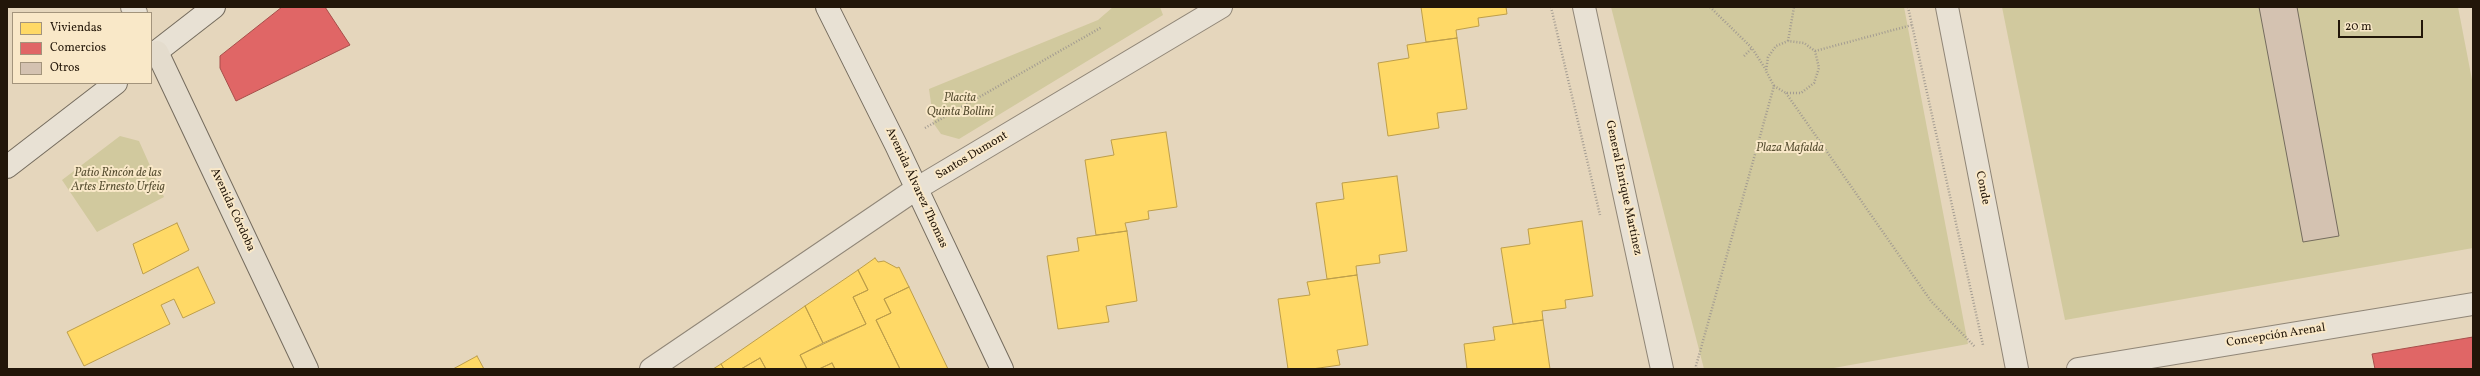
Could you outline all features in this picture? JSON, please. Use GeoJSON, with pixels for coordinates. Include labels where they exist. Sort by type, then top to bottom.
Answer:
{"type":"FeatureCollection","features":[{"type":"Feature","properties":{"kind":"main road","name":"Avenida Córdoba"},"geometry":{"type":"LineString","coordinates":[[153,50],[307,369]]}},
{"type":"Feature","properties":{"kind":"street"},"geometry":{"type":"LineString","coordinates":[[153,50],[214,7]]}},
{"type":"Feature","properties":{"kind":"street","name":"Avenida Álvarez Thomas"},"geometry":{"type":"LineString","coordinates":[[827,7],[896,145],[1002,369]]}},
{"type":"Feature","properties":{"kind":"street","name":"Santos Dumont"},"geometry":{"type":"LineString","coordinates":[[651,369],[916,189],[1221,7]]}},
{"type":"Feature","properties":{"kind":"street","name":"General Enrique Martínez"},"geometry":{"type":"LineString","coordinates":[[1584,7],[1662,369]]}},
{"type":"Feature","properties":{"kind":"street","name":"Conde"},"geometry":{"type":"LineString","coordinates":[[1947,7],[2017,369]]}},
{"type":"Feature","properties":{"kind":"street"},"geometry":{"type":"LineString","coordinates":[[7,167],[115,84]]}},
{"type":"Feature","properties":{"kind":"street","name":"Concepción Arenal"},"geometry":{"type":"LineString","coordinates":[[2078,369],[2473,304]]}},
{"type":"Feature","properties":{"kind":"path"},"geometry":{"type":"LineString","coordinates":[[1551,7],[1602,221]]}},
{"type":"Feature","properties":{"kind":"path"},"geometry":{"type":"LineString","coordinates":[[1710,7],[1752,48],[1774,86],[1786,93],[1931,301],[1975,347]]}},
{"type":"Feature","properties":{"kind":"path"},"geometry":{"type":"LineString","coordinates":[[1788,41],[1794,7]]}},
{"type":"Feature","properties":{"kind":"path"},"geometry":{"type":"LineString","coordinates":[[1908,7],[1983,345]]}},
{"type":"Feature","properties":{"kind":"path"},"geometry":{"type":"LineString","coordinates":[[1815,51],[1912,25]]}},
{"type":"Feature","properties":{"kind":"path"},"geometry":{"type":"LineString","coordinates":[[925,128],[1102,26]]}},
{"type":"Feature","properties":{"kind":"path"},"geometry":{"type":"LineString","coordinates":[[1766,71],[1768,57],[1776,46],[1788,41],[1804,43],[1815,51],[1820,68],[1814,83],[1801,93],[1786,93]]}},
{"type":"Feature","properties":{"kind":"path"},"geometry":{"type":"LineString","coordinates":[[1744,56],[1752,48]]}},
{"type":"Feature","properties":{"kind":"path"},"geometry":{"type":"LineString","coordinates":[[1698,369],[1696,366],[1774,86]]}},
{"type":"Feature","properties":{"kind":"green space","name":"Placita Quinta Bollini"},"geometry":{"type":"Polygon","coordinates":[[[1113,7],[1160,7],[1163,15],[959,139],[941,134],[934,124],[929,89],[1098,20],[1113,7]]]}},
{"type":"Feature","properties":{"kind":"green space","name":"Plaza Mafalda"},"geometry":{"type":"Polygon","coordinates":[[[1611,7],[1904,7],[1968,344],[1828,369],[1704,369],[1611,7]]]}},
{"type":"Feature","properties":{"kind":"green space"},"geometry":{"type":"Polygon","coordinates":[[[2002,7],[2458,7],[2473,85],[2473,248],[2065,320],[2002,7]]]}},
{"type":"Feature","properties":{"kind":"green space","name":"Patio Rincón de las Artes Ernesto Urfeig"},"geometry":{"type":"Polygon","coordinates":[[[120,136],[139,141],[164,197],[97,232],[62,180],[120,136]]]}},
{"type":"Feature","properties":{"kind":"building: Viviendas"},"geometry":{"type":"Polygon","coordinates":[[[1421,7],[1506,7],[1507,14],[1478,18],[1479,26],[1456,30],[1457,38],[1426,42],[1421,7]]]}},
{"type":"Feature","properties":{"kind":"building: Viviendas"},"geometry":{"type":"Polygon","coordinates":[[[1457,38],[1467,109],[1437,113],[1439,128],[1388,136],[1378,63],[1409,58],[1407,45],[1457,38]]]}},
{"type":"Feature","properties":{"kind":"building: Viviendas"},"geometry":{"type":"Polygon","coordinates":[[[1166,132],[1177,207],[1148,211],[1149,219],[1125,223],[1127,231],[1096,235],[1085,160],[1114,155],[1111,140],[1166,132]]]}},
{"type":"Feature","properties":{"kind":"building: Viviendas"},"geometry":{"type":"Polygon","coordinates":[[[1397,176],[1407,251],[1379,255],[1380,263],[1356,266],[1357,275],[1327,279],[1316,203],[1344,199],[1342,183],[1397,176]]]}},
{"type":"Feature","properties":{"kind":"building: Viviendas"},"geometry":{"type":"Polygon","coordinates":[[[1582,221],[1593,296],[1565,300],[1566,308],[1542,311],[1543,320],[1513,324],[1501,248],[1530,244],[1528,229],[1582,221]]]}},
{"type":"Feature","properties":{"kind":"building: Viviendas"},"geometry":{"type":"Polygon","coordinates":[[[177,223],[189,250],[143,274],[133,244],[177,223]]]}},
{"type":"Feature","properties":{"kind":"building: Viviendas"},"geometry":{"type":"Polygon","coordinates":[[[1127,231],[1137,301],[1106,306],[1109,322],[1058,329],[1047,256],[1079,251],[1077,238],[1127,231]]]}},
{"type":"Feature","properties":{"kind":"building: Viviendas"},"geometry":{"type":"Polygon","coordinates":[[[875,258],[878,262],[884,261],[897,268],[899,267],[909,287],[884,299],[891,313],[876,320],[900,369],[835,369],[832,363],[819,369],[807,369],[800,355],[866,324],[853,297],[868,290],[858,270],[875,258]]]}},
{"type":"Feature","properties":{"kind":"building: Viviendas"},"geometry":{"type":"Polygon","coordinates":[[[198,267],[215,303],[183,318],[174,299],[161,305],[170,324],[84,366],[67,332],[198,267]]]}},
{"type":"Feature","properties":{"kind":"building: Viviendas"},"geometry":{"type":"Polygon","coordinates":[[[858,270],[868,290],[853,297],[866,324],[823,343],[805,306],[858,270]]]}},
{"type":"Feature","properties":{"kind":"building: Viviendas"},"geometry":{"type":"Polygon","coordinates":[[[1357,275],[1368,345],[1337,350],[1340,365],[1312,369],[1288,369],[1278,299],[1310,295],[1307,282],[1357,275]]]}},
{"type":"Feature","properties":{"kind":"building: Viviendas"},"geometry":{"type":"Polygon","coordinates":[[[909,287],[948,369],[900,369],[876,320],[891,313],[884,299],[909,287]]]}},
{"type":"Feature","properties":{"kind":"building: Viviendas"},"geometry":{"type":"Polygon","coordinates":[[[805,306],[823,343],[800,355],[807,369],[766,369],[760,358],[741,369],[724,369],[721,364],[805,306]]]}},
{"type":"Feature","properties":{"kind":"building: Viviendas"},"geometry":{"type":"Polygon","coordinates":[[[1543,320],[1550,369],[1467,369],[1464,344],[1495,340],[1493,327],[1543,320]]]}},
{"type":"Feature","properties":{"kind":"building: Viviendas"},"geometry":{"type":"Polygon","coordinates":[[[477,356],[484,369],[453,369],[477,356]]]}},
{"type":"Feature","properties":{"kind":"building: Viviendas"},"geometry":{"type":"Polygon","coordinates":[[[760,358],[766,369],[741,369],[760,358]]]}},
{"type":"Feature","properties":{"kind":"building: Viviendas"},"geometry":{"type":"Polygon","coordinates":[[[832,363],[835,369],[819,369],[832,363]]]}},
{"type":"Feature","properties":{"kind":"building: Viviendas"},"geometry":{"type":"Polygon","coordinates":[[[721,364],[724,369],[713,369],[721,364]]]}},
{"type":"Feature","properties":{"kind":"building: Comercios"},"geometry":{"type":"Polygon","coordinates":[[[282,7],[325,7],[350,45],[236,101],[220,68],[220,56],[282,7]]]}},
{"type":"Feature","properties":{"kind":"building: Comercios"},"geometry":{"type":"Polygon","coordinates":[[[2473,337],[2473,369],[2375,369],[2372,354],[2473,337]]]}},
{"type":"Feature","properties":{"kind":"building: Otros"},"geometry":{"type":"Polygon","coordinates":[[[2259,7],[2297,7],[2339,236],[2303,242],[2259,7]]]}}]}
